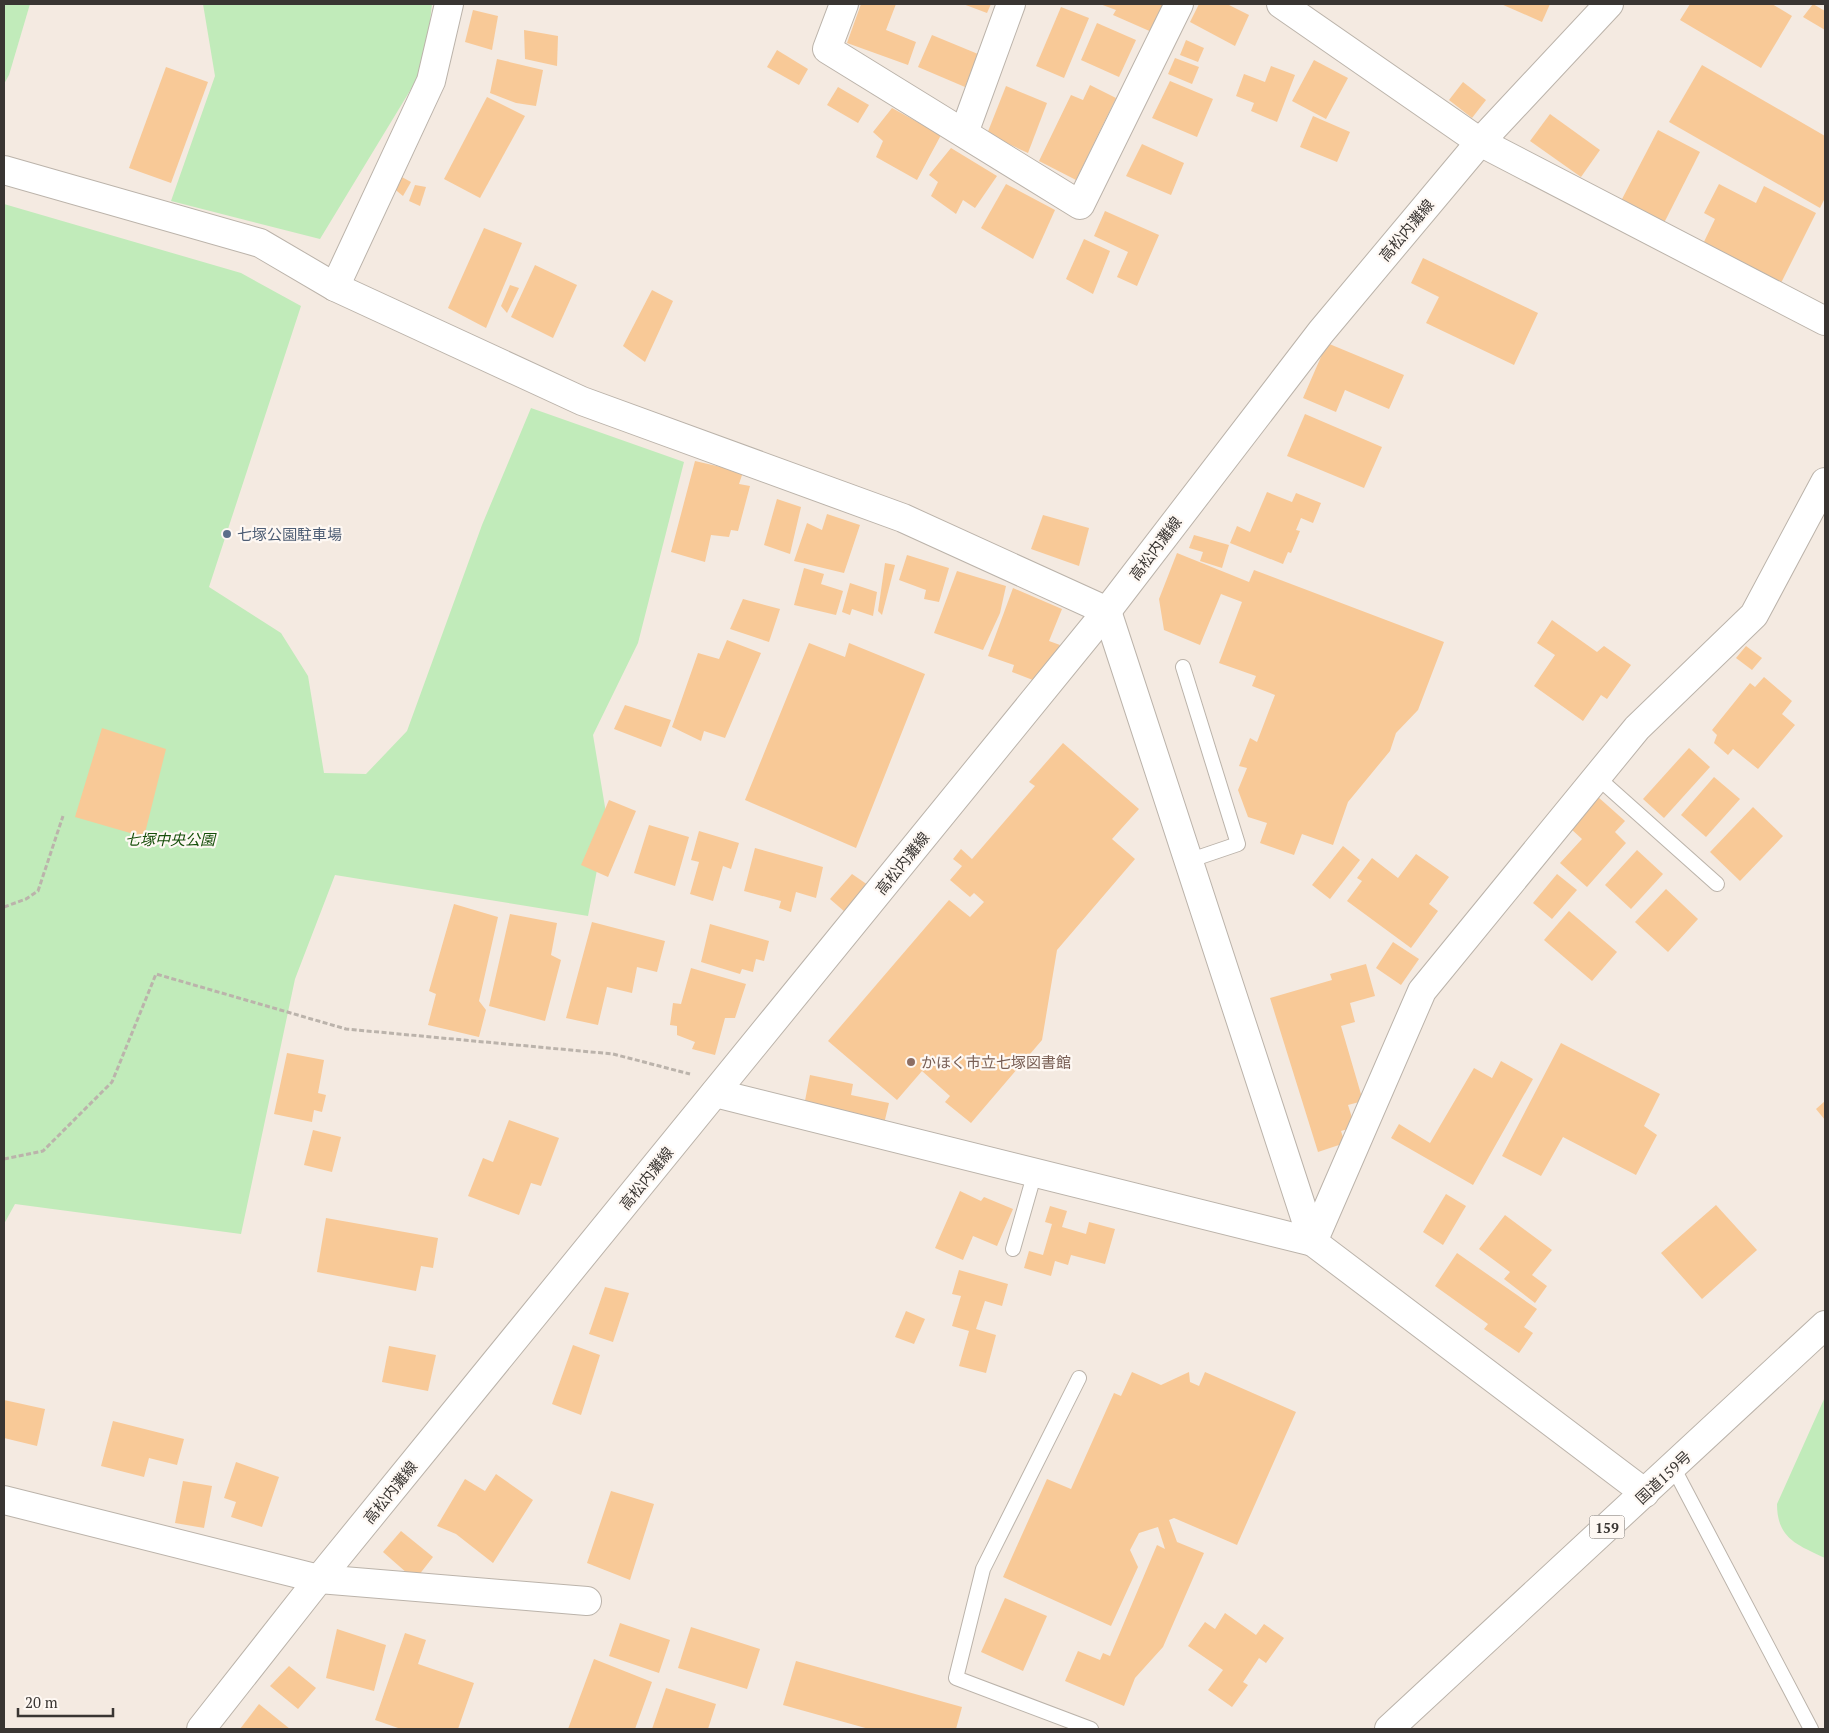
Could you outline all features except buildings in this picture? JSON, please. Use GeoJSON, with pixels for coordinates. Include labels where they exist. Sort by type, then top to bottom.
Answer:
{"type":"FeatureCollection","features":[{"type":"Feature","properties":{"kind":"main road"},"geometry":{"type":"LineString","coordinates":[[335,287],[431,81],[449,4]]}},
{"type":"Feature","properties":{"kind":"main road"},"geometry":{"type":"LineString","coordinates":[[844,4],[827,49],[1080,205],[1179,4]]}},
{"type":"Feature","properties":{"kind":"main road"},"geometry":{"type":"LineString","coordinates":[[964,133],[1011,4]]}},
{"type":"Feature","properties":{"kind":"main road"},"geometry":{"type":"LineString","coordinates":[[1281,4],[1480,142],[1825,321]]}},
{"type":"Feature","properties":{"kind":"main road","name":"高松内灘線"},"geometry":{"type":"LineString","coordinates":[[201,1729],[319,1579],[1107,611],[1321,332],[1480,142],[1609,4]]}},
{"type":"Feature","properties":{"kind":"main road"},"geometry":{"type":"LineString","coordinates":[[4,170],[260,244],[335,287],[582,401],[903,518],[1107,611],[1313,1242]]}},
{"type":"Feature","properties":{"kind":"main road"},"geometry":{"type":"LineString","coordinates":[[1313,1242],[1422,991],[1637,728],[1754,615],[1825,482]]}},
{"type":"Feature","properties":{"kind":"main road"},"geometry":{"type":"LineString","coordinates":[[715,1093],[1313,1242],[1645,1493]]}},
{"type":"Feature","properties":{"kind":"main road","name":"国道159号"},"geometry":{"type":"LineString","coordinates":[[1389,1729],[1825,1325]]}},
{"type":"Feature","properties":{"kind":"main road"},"geometry":{"type":"LineString","coordinates":[[4,1500],[319,1579],[587,1601]]}},
{"type":"Feature","properties":{"kind":"lane"},"geometry":{"type":"LineString","coordinates":[[1184,667],[1238,844],[1188,861]]}},
{"type":"Feature","properties":{"kind":"lane"},"geometry":{"type":"LineString","coordinates":[[1597,777],[1717,884]]}},
{"type":"Feature","properties":{"kind":"lane"},"geometry":{"type":"LineString","coordinates":[[1013,1249],[1035,1172]]}},
{"type":"Feature","properties":{"kind":"lane"},"geometry":{"type":"LineString","coordinates":[[1079,1378],[983,1569],[956,1678],[1091,1729]]}},
{"type":"Feature","properties":{"kind":"lane"},"geometry":{"type":"LineString","coordinates":[[1673,1467],[1812,1729]]}},
{"type":"Feature","properties":{"kind":"path"},"geometry":{"type":"LineString","coordinates":[[4,906],[26,899],[38,891],[63,816]]}},
{"type":"Feature","properties":{"kind":"path"},"geometry":{"type":"LineString","coordinates":[[4,1159],[43,1151],[112,1082],[156,974],[346,1029],[612,1054],[692,1074],[715,1093]]}},
{"type":"Feature","properties":{"kind":"green space"},"geometry":{"type":"Polygon","coordinates":[[[4,4],[30,4],[9,75],[4,84],[4,4]]]}},
{"type":"Feature","properties":{"kind":"green space"},"geometry":{"type":"Polygon","coordinates":[[[203,4],[432,4],[425,66],[320,239],[171,201],[215,76],[203,4]]]}},
{"type":"Feature","properties":{"kind":"green space","name":"七塚中央公園"},"geometry":{"type":"Polygon","coordinates":[[[4,204],[241,273],[301,306],[209,587],[281,633],[308,676],[324,773],[366,774],[407,731],[482,525],[531,408],[684,462],[638,643],[593,735],[607,819],[588,916],[335,875],[295,979],[241,1234],[15,1204],[4,1224],[4,204]]]}},
{"type":"Feature","properties":{"kind":"green space"},"geometry":{"type":"Polygon","coordinates":[[[1825,1397],[1825,1558],[1798,1544],[1785,1533],[1778,1516],[1777,1504],[1825,1397]]]}},
{"type":"Feature","properties":{"kind":"place","name":"七塚公園駐車場"},"geometry":{"type":"Point","coordinates":[227,534]}},
{"type":"Feature","properties":{"kind":"place","name":"かほく市立七塚図書館"},"geometry":{"type":"Point","coordinates":[911,1062]}}]}
